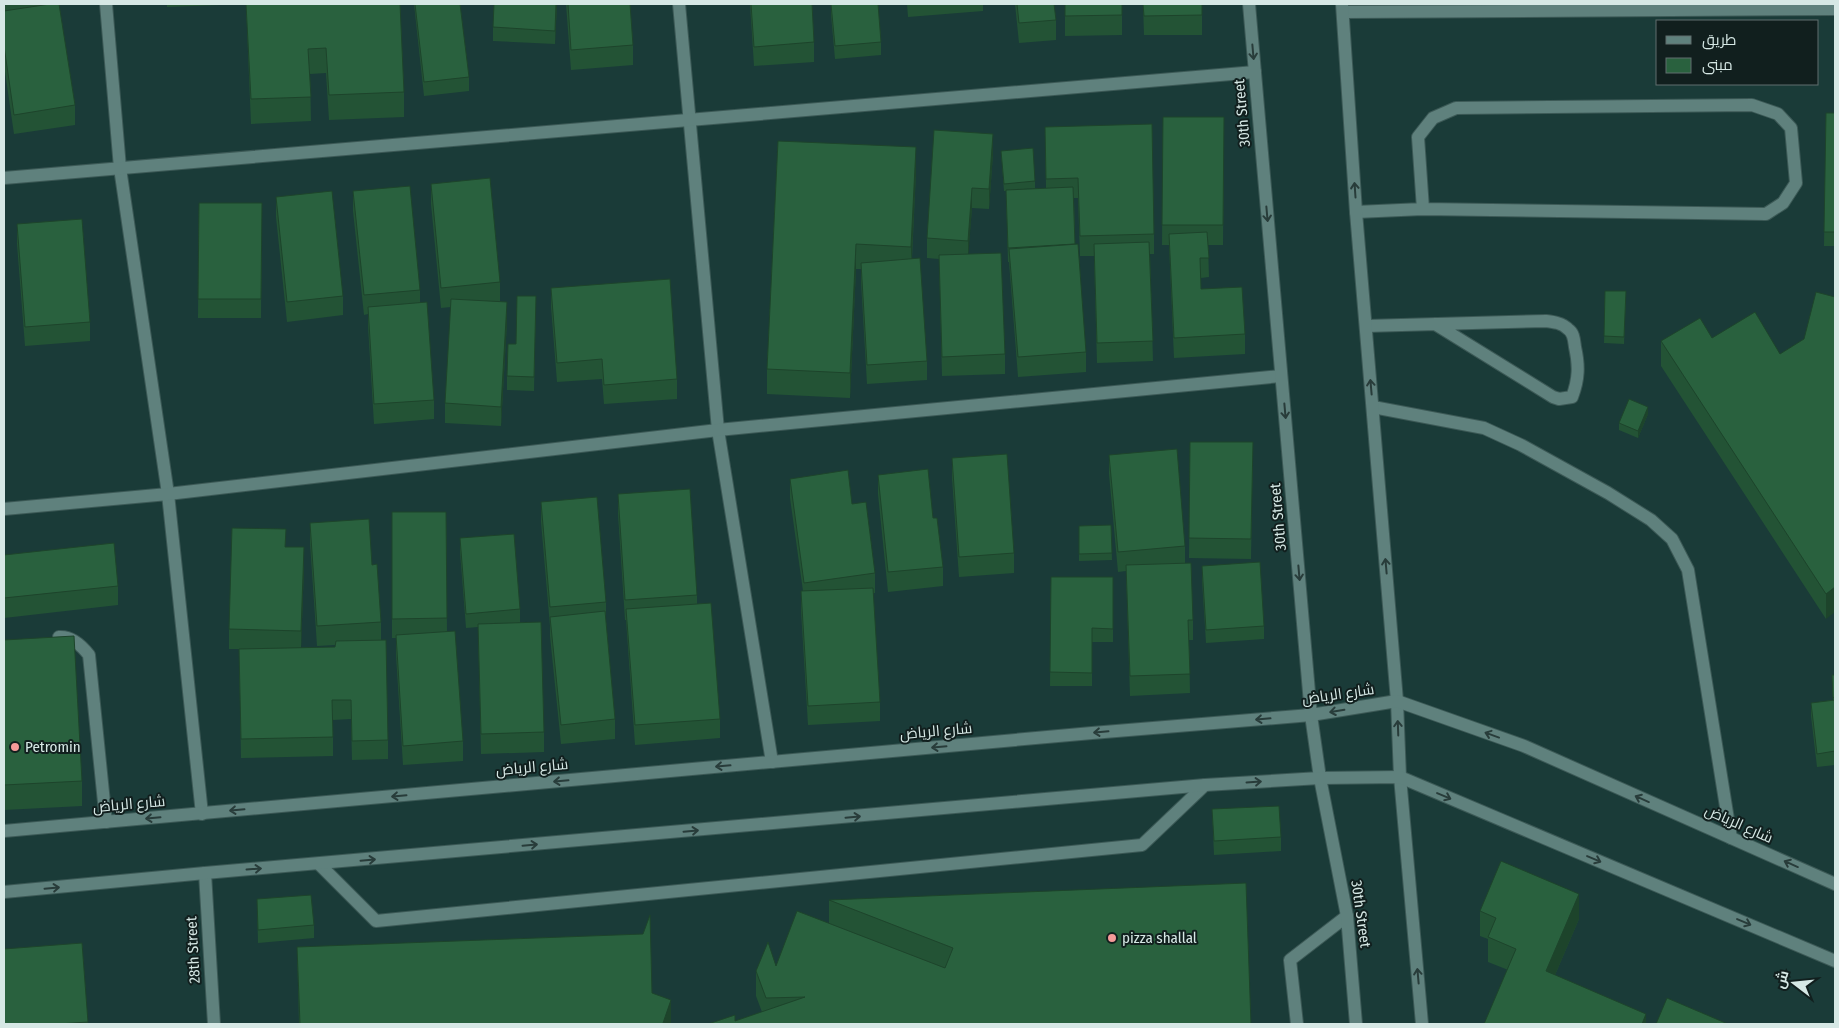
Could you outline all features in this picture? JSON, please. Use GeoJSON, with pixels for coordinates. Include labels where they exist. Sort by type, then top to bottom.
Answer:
{"type":"FeatureCollection","features":[{"type":"Feature","properties":{"kind":"street"},"geometry":{"type":"LineString","coordinates":[[106,4],[120,168],[168,494],[202,814]]}},
{"type":"Feature","properties":{"kind":"street"},"geometry":{"type":"LineString","coordinates":[[679,4],[718,430],[772,762]]}},
{"type":"Feature","properties":{"kind":"street","name":"30th Street"},"geometry":{"type":"LineString","coordinates":[[1249,4],[1312,715],[1320,778],[1347,916],[1356,1024]]}},
{"type":"Feature","properties":{"kind":"street"},"geometry":{"type":"LineString","coordinates":[[1422,1024],[1400,777],[1397,701],[1356,212],[1343,8],[1835,9]]}},
{"type":"Feature","properties":{"kind":"street"},"geometry":{"type":"LineString","coordinates":[[4,178],[1255,72]]}},
{"type":"Feature","properties":{"kind":"street"},"geometry":{"type":"LineString","coordinates":[[1356,212],[1423,208],[1766,214],[1783,203],[1796,183],[1791,128],[1778,114],[1752,105],[1456,108],[1434,118],[1418,137],[1423,208]]}},
{"type":"Feature","properties":{"kind":"street"},"geometry":{"type":"LineString","coordinates":[[1366,326],[1435,324],[1546,321],[1557,323],[1567,327],[1572,333],[1579,362],[1576,386],[1572,397],[1559,399],[1553,396],[1435,324]]}},
{"type":"Feature","properties":{"kind":"street"},"geometry":{"type":"LineString","coordinates":[[4,509],[168,494],[718,430],[1281,376]]}},
{"type":"Feature","properties":{"kind":"street"},"geometry":{"type":"LineString","coordinates":[[1373,407],[1484,428],[1521,445],[1608,494],[1651,520],[1672,539],[1688,570],[1731,838]]}},
{"type":"Feature","properties":{"kind":"street"},"geometry":{"type":"LineString","coordinates":[[47,639],[64,637],[79,643],[89,655],[106,822]]}},
{"type":"Feature","properties":{"kind":"street","name":"شارع الرياض"},"geometry":{"type":"LineString","coordinates":[[4,831],[1312,715],[1397,701],[1524,746],[1835,884]]}},
{"type":"Feature","properties":{"kind":"street"},"geometry":{"type":"LineString","coordinates":[[4,892],[1205,785],[1320,778],[1400,777],[1835,961]]}},
{"type":"Feature","properties":{"kind":"street"},"geometry":{"type":"LineString","coordinates":[[319,864],[376,921],[1142,845],[1205,785]]}},
{"type":"Feature","properties":{"kind":"street","name":"28th Street"},"geometry":{"type":"LineString","coordinates":[[205,873],[214,1024]]}},
{"type":"Feature","properties":{"kind":"street"},"geometry":{"type":"LineString","coordinates":[[1297,1024],[1290,960],[1347,916]]}},
{"type":"Feature","properties":{"kind":"building"},"geometry":{"type":"Polygon","coordinates":[[[59,4],[75,105],[14,115],[4,46],[4,11],[59,4]]]}},
{"type":"Feature","properties":{"kind":"building"},"geometry":{"type":"Polygon","coordinates":[[[246,4],[400,4],[404,92],[329,95],[326,48],[308,49],[311,97],[251,99],[246,4]]]}},
{"type":"Feature","properties":{"kind":"building"},"geometry":{"type":"Polygon","coordinates":[[[415,4],[460,4],[469,77],[424,82],[415,4]]]}},
{"type":"Feature","properties":{"kind":"building"},"geometry":{"type":"Polygon","coordinates":[[[494,4],[556,4],[555,31],[493,27],[494,4]]]}},
{"type":"Feature","properties":{"kind":"building"},"geometry":{"type":"Polygon","coordinates":[[[568,4],[630,4],[633,45],[571,50],[568,4]]]}},
{"type":"Feature","properties":{"kind":"building"},"geometry":{"type":"Polygon","coordinates":[[[751,4],[812,4],[814,42],[754,47],[751,4]]]}},
{"type":"Feature","properties":{"kind":"building"},"geometry":{"type":"Polygon","coordinates":[[[831,4],[878,4],[881,42],[835,46],[831,4]]]}},
{"type":"Feature","properties":{"kind":"building"},"geometry":{"type":"Polygon","coordinates":[[[1017,4],[1054,4],[1056,20],[1019,23],[1017,4]]]}},
{"type":"Feature","properties":{"kind":"building"},"geometry":{"type":"Polygon","coordinates":[[[1065,4],[1122,4],[1122,15],[1065,16],[1065,4]]]}},
{"type":"Feature","properties":{"kind":"building"},"geometry":{"type":"Polygon","coordinates":[[[1143,4],[1202,4],[1202,15],[1144,16],[1143,4]]]}},
{"type":"Feature","properties":{"kind":"building"},"geometry":{"type":"Polygon","coordinates":[[[1826,113],[1835,113],[1835,232],[1824,232],[1826,113]]]}},
{"type":"Feature","properties":{"kind":"building"},"geometry":{"type":"Polygon","coordinates":[[[1163,117],[1224,117],[1223,225],[1162,225],[1163,117]]]}},
{"type":"Feature","properties":{"kind":"building"},"geometry":{"type":"Polygon","coordinates":[[[1152,124],[1154,234],[1080,236],[1078,178],[1046,179],[1045,127],[1152,124]]]}},
{"type":"Feature","properties":{"kind":"building"},"geometry":{"type":"Polygon","coordinates":[[[934,130],[993,134],[989,189],[972,188],[968,241],[927,238],[934,130]]]}},
{"type":"Feature","properties":{"kind":"building"},"geometry":{"type":"Polygon","coordinates":[[[778,141],[916,147],[911,247],[856,244],[850,373],[767,369],[778,141]]]}},
{"type":"Feature","properties":{"kind":"building"},"geometry":{"type":"Polygon","coordinates":[[[1033,148],[1035,181],[1004,184],[1001,151],[1033,148]]]}},
{"type":"Feature","properties":{"kind":"building"},"geometry":{"type":"Polygon","coordinates":[[[490,178],[500,282],[441,288],[431,184],[490,178]]]}},
{"type":"Feature","properties":{"kind":"building"},"geometry":{"type":"Polygon","coordinates":[[[410,186],[420,290],[364,295],[353,191],[410,186]]]}},
{"type":"Feature","properties":{"kind":"building"},"geometry":{"type":"Polygon","coordinates":[[[1073,187],[1075,244],[1008,248],[1006,190],[1073,187]]]}},
{"type":"Feature","properties":{"kind":"building"},"geometry":{"type":"Polygon","coordinates":[[[332,191],[343,296],[287,302],[276,197],[332,191]]]}},
{"type":"Feature","properties":{"kind":"building"},"geometry":{"type":"Polygon","coordinates":[[[199,203],[262,203],[261,299],[198,299],[199,203]]]}},
{"type":"Feature","properties":{"kind":"building"},"geometry":{"type":"Polygon","coordinates":[[[82,219],[90,322],[25,327],[17,224],[82,219]]]}},
{"type":"Feature","properties":{"kind":"building"},"geometry":{"type":"Polygon","coordinates":[[[1207,232],[1209,258],[1200,258],[1201,289],[1242,287],[1245,334],[1174,338],[1169,234],[1207,232]]]}},
{"type":"Feature","properties":{"kind":"building"},"geometry":{"type":"Polygon","coordinates":[[[1149,242],[1153,341],[1097,343],[1094,244],[1149,242]]]}},
{"type":"Feature","properties":{"kind":"building"},"geometry":{"type":"Polygon","coordinates":[[[1078,244],[1086,352],[1018,357],[1009,249],[1078,244]]]}},
{"type":"Feature","properties":{"kind":"building"},"geometry":{"type":"Polygon","coordinates":[[[1001,253],[1005,354],[942,357],[939,255],[1001,253]]]}},
{"type":"Feature","properties":{"kind":"building"},"geometry":{"type":"Polygon","coordinates":[[[920,258],[927,361],[867,365],[861,263],[920,258]]]}},
{"type":"Feature","properties":{"kind":"building"},"geometry":{"type":"Polygon","coordinates":[[[670,279],[677,379],[604,385],[602,359],[557,363],[551,288],[670,279]]]}},
{"type":"Feature","properties":{"kind":"building"},"geometry":{"type":"Polygon","coordinates":[[[1605,291],[1626,291],[1624,337],[1604,336],[1605,291]]]}},
{"type":"Feature","properties":{"kind":"building"},"geometry":{"type":"Polygon","coordinates":[[[1816,292],[1835,297],[1835,587],[1826,594],[1661,341],[1700,318],[1712,338],[1755,312],[1780,354],[1804,339],[1816,292]]]}},
{"type":"Feature","properties":{"kind":"building"},"geometry":{"type":"Polygon","coordinates":[[[517,296],[536,296],[534,377],[507,376],[508,344],[516,344],[517,296]]]}},
{"type":"Feature","properties":{"kind":"building"},"geometry":{"type":"Polygon","coordinates":[[[451,299],[507,302],[501,407],[445,403],[451,299]]]}},
{"type":"Feature","properties":{"kind":"building"},"geometry":{"type":"Polygon","coordinates":[[[427,302],[434,400],[374,404],[368,307],[427,302]]]}},
{"type":"Feature","properties":{"kind":"building"},"geometry":{"type":"Polygon","coordinates":[[[1629,399],[1648,407],[1638,431],[1619,423],[1629,399]]]}},
{"type":"Feature","properties":{"kind":"building"},"geometry":{"type":"Polygon","coordinates":[[[1190,442],[1253,442],[1251,539],[1189,538],[1190,442]]]}},
{"type":"Feature","properties":{"kind":"building"},"geometry":{"type":"Polygon","coordinates":[[[1177,449],[1185,546],[1118,552],[1109,455],[1177,449]]]}},
{"type":"Feature","properties":{"kind":"building"},"geometry":{"type":"Polygon","coordinates":[[[1007,454],[1014,553],[959,557],[952,458],[1007,454]]]}},
{"type":"Feature","properties":{"kind":"building"},"geometry":{"type":"Polygon","coordinates":[[[928,469],[933,518],[937,518],[943,567],[888,572],[878,475],[928,469]]]}},
{"type":"Feature","properties":{"kind":"building"},"geometry":{"type":"Polygon","coordinates":[[[848,470],[852,504],[866,502],[875,573],[804,583],[790,479],[848,470]]]}},
{"type":"Feature","properties":{"kind":"building"},"geometry":{"type":"Polygon","coordinates":[[[690,489],[697,595],[625,600],[618,494],[690,489]]]}},
{"type":"Feature","properties":{"kind":"building"},"geometry":{"type":"Polygon","coordinates":[[[597,497],[606,602],[550,607],[541,502],[597,497]]]}},
{"type":"Feature","properties":{"kind":"building"},"geometry":{"type":"Polygon","coordinates":[[[392,512],[446,512],[447,618],[392,619],[392,512]]]}},
{"type":"Feature","properties":{"kind":"building"},"geometry":{"type":"Polygon","coordinates":[[[369,519],[372,565],[377,564],[381,622],[317,626],[310,523],[369,519]]]}},
{"type":"Feature","properties":{"kind":"building"},"geometry":{"type":"Polygon","coordinates":[[[1111,525],[1112,553],[1079,554],[1079,526],[1111,525]]]}},
{"type":"Feature","properties":{"kind":"building"},"geometry":{"type":"Polygon","coordinates":[[[232,528],[286,529],[285,547],[304,547],[301,631],[229,629],[232,528]]]}},
{"type":"Feature","properties":{"kind":"building"},"geometry":{"type":"Polygon","coordinates":[[[514,534],[520,609],[466,614],[460,538],[514,534]]]}},
{"type":"Feature","properties":{"kind":"building"},"geometry":{"type":"Polygon","coordinates":[[[114,543],[118,586],[4,598],[4,555],[114,543]]]}},
{"type":"Feature","properties":{"kind":"building"},"geometry":{"type":"Polygon","coordinates":[[[1260,562],[1264,626],[1206,630],[1202,566],[1260,562]]]}},
{"type":"Feature","properties":{"kind":"building"},"geometry":{"type":"Polygon","coordinates":[[[1191,563],[1193,620],[1188,620],[1190,674],[1130,676],[1126,565],[1191,563]]]}},
{"type":"Feature","properties":{"kind":"building"},"geometry":{"type":"Polygon","coordinates":[[[1051,577],[1113,577],[1113,629],[1092,628],[1092,673],[1050,672],[1051,577]]]}},
{"type":"Feature","properties":{"kind":"building"},"geometry":{"type":"Polygon","coordinates":[[[873,588],[880,702],[808,706],[801,591],[873,588]]]}},
{"type":"Feature","properties":{"kind":"building"},"geometry":{"type":"Polygon","coordinates":[[[711,603],[720,719],[635,725],[626,609],[711,603]]]}},
{"type":"Feature","properties":{"kind":"building"},"geometry":{"type":"Polygon","coordinates":[[[605,611],[615,719],[561,725],[550,617],[605,611]]]}},
{"type":"Feature","properties":{"kind":"building"},"geometry":{"type":"Polygon","coordinates":[[[541,622],[544,732],[481,734],[478,624],[541,622]]]}},
{"type":"Feature","properties":{"kind":"building"},"geometry":{"type":"Polygon","coordinates":[[[455,631],[463,741],[403,746],[396,635],[455,631]]]}},
{"type":"Feature","properties":{"kind":"building"},"geometry":{"type":"Polygon","coordinates":[[[74,636],[82,781],[4,785],[4,640],[74,636]]]}},
{"type":"Feature","properties":{"kind":"building"},"geometry":{"type":"Polygon","coordinates":[[[386,640],[388,740],[352,741],[351,700],[332,700],[333,737],[241,739],[239,649],[335,647],[336,641],[386,640]]]}},
{"type":"Feature","properties":{"kind":"building"},"geometry":{"type":"Polygon","coordinates":[[[1832,675],[1835,675],[1835,697],[1833,698],[1832,675]]]}},
{"type":"Feature","properties":{"kind":"building"},"geometry":{"type":"Polygon","coordinates":[[[1835,700],[1835,751],[1817,754],[1811,703],[1835,700]]]}},
{"type":"Feature","properties":{"kind":"building"},"geometry":{"type":"Polygon","coordinates":[[[1279,806],[1281,837],[1214,841],[1212,809],[1279,806]]]}},
{"type":"Feature","properties":{"kind":"building"},"geometry":{"type":"Polygon","coordinates":[[[1501,861],[1579,894],[1546,971],[1646,1014],[1642,1024],[1484,1024],[1516,949],[1488,937],[1496,918],[1480,911],[1501,861]]]}},
{"type":"Feature","properties":{"kind":"building"},"geometry":{"type":"Polygon","coordinates":[[[1246,883],[1251,1024],[708,1024],[735,1015],[735,1021],[805,997],[766,998],[756,971],[768,942],[776,966],[797,911],[945,968],[953,948],[829,900],[1246,883]]]}},
{"type":"Feature","properties":{"kind":"building"},"geometry":{"type":"Polygon","coordinates":[[[311,895],[314,925],[258,930],[257,899],[311,895]]]}},
{"type":"Feature","properties":{"kind":"building"},"geometry":{"type":"Polygon","coordinates":[[[650,915],[652,993],[671,1000],[663,1023],[666,1024],[300,1024],[297,947],[643,934],[650,915]]]}},
{"type":"Feature","properties":{"kind":"building"},"geometry":{"type":"Polygon","coordinates":[[[82,943],[88,1022],[4,1024],[4,949],[82,943]]]}},
{"type":"Feature","properties":{"kind":"building"},"geometry":{"type":"Polygon","coordinates":[[[1667,998],[1728,1024],[1656,1024],[1667,998]]]}},
{"type":"Feature","properties":{"kind":"place","name":"Petromin"},"geometry":{"type":"Point","coordinates":[15,747]}},
{"type":"Feature","properties":{"kind":"place","name":"pizza shallal"},"geometry":{"type":"Point","coordinates":[1112,938]}}]}
